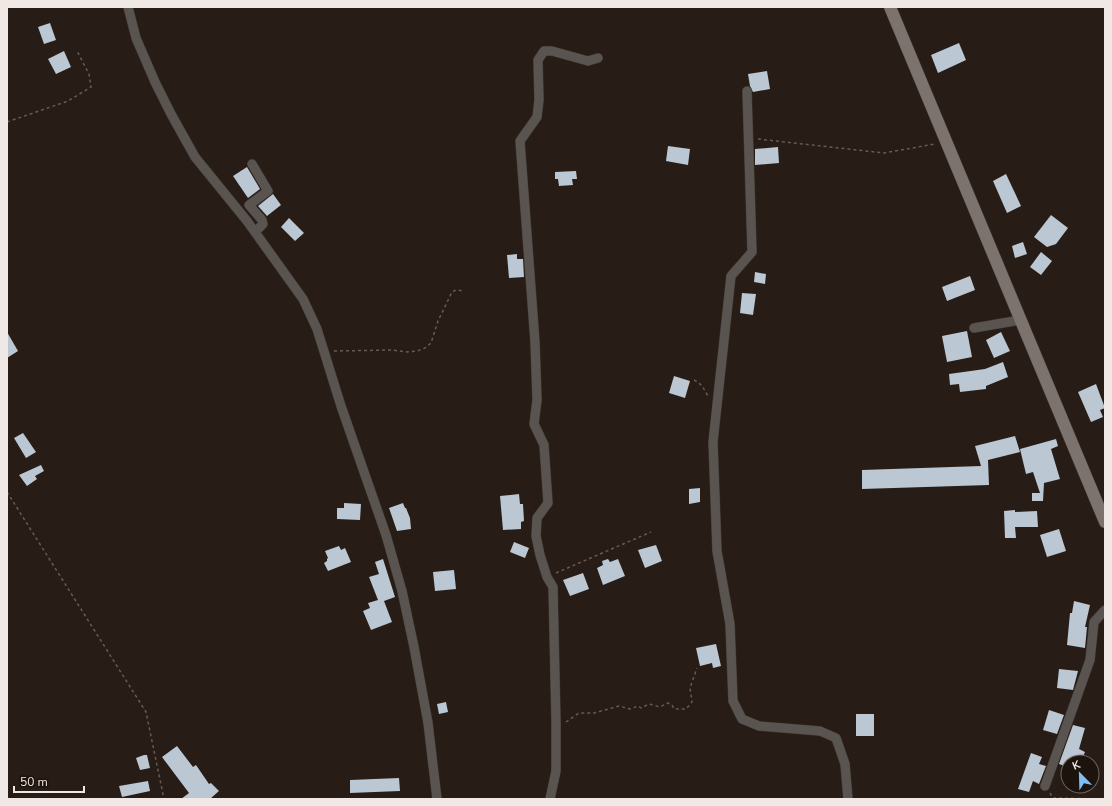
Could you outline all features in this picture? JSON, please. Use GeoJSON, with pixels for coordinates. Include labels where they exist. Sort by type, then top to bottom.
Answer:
{"type":"FeatureCollection","features":[{"type":"Feature","properties":{"kind":"street"},"geometry":{"type":"LineString","coordinates":[[128,7],[136,38],[170,114],[195,157],[255,232],[303,299],[317,329],[386,534],[402,591],[428,723],[437,799]]}},
{"type":"Feature","properties":{"kind":"street"},"geometry":{"type":"LineString","coordinates":[[890,7],[1105,522]]}},
{"type":"Feature","properties":{"kind":"street"},"geometry":{"type":"LineString","coordinates":[[550,799],[556,771],[553,587],[547,577],[536,536],[537,518],[548,503],[544,446],[534,424],[537,400],[535,342],[520,141],[537,117],[539,100],[538,60],[544,51],[552,50],[588,61],[598,58]]}},
{"type":"Feature","properties":{"kind":"street"},"geometry":{"type":"LineString","coordinates":[[747,91],[752,252],[731,276],[713,442],[717,551],[730,624],[733,701],[742,719],[759,726],[820,731],[836,738],[845,764],[848,799]]}},
{"type":"Feature","properties":{"kind":"street"},"geometry":{"type":"LineString","coordinates":[[252,164],[268,191],[249,205],[262,220],[263,224],[255,232]]}},
{"type":"Feature","properties":{"kind":"street"},"geometry":{"type":"LineString","coordinates":[[974,328],[1020,320]]}},
{"type":"Feature","properties":{"kind":"street"},"geometry":{"type":"LineString","coordinates":[[1046,786],[1090,660],[1094,622],[1105,610]]}},
{"type":"Feature","properties":{"kind":"path"},"geometry":{"type":"LineString","coordinates":[[7,122],[18,120],[68,101],[91,87],[89,74],[77,51]]}},
{"type":"Feature","properties":{"kind":"path"},"geometry":{"type":"LineString","coordinates":[[748,138],[884,153],[946,142]]}},
{"type":"Feature","properties":{"kind":"path"},"geometry":{"type":"LineString","coordinates":[[324,352],[392,350],[407,352],[425,348],[431,343],[438,321],[452,292],[456,290],[464,291]]}},
{"type":"Feature","properties":{"kind":"path"},"geometry":{"type":"LineString","coordinates":[[694,380],[702,386],[709,397],[717,401]]}},
{"type":"Feature","properties":{"kind":"path"},"geometry":{"type":"LineString","coordinates":[[7,492],[146,712],[164,799]]}},
{"type":"Feature","properties":{"kind":"path"},"geometry":{"type":"LineString","coordinates":[[547,577],[651,532]]}},
{"type":"Feature","properties":{"kind":"path"},"geometry":{"type":"LineString","coordinates":[[556,722],[562,724],[579,713],[594,713],[619,706],[630,709],[638,706],[641,708],[649,704],[659,708],[668,703],[672,705],[674,709],[686,709],[692,702],[690,688],[697,668]]}},
{"type":"Feature","properties":{"kind":"path"},"geometry":{"type":"LineString","coordinates":[[1046,786],[1053,798],[1105,799]]}},
{"type":"Feature","properties":{"kind":"building"},"geometry":{"type":"Polygon","coordinates":[[[50,23],[56,40],[44,44],[38,27],[50,23]]]}},
{"type":"Feature","properties":{"kind":"building"},"geometry":{"type":"Polygon","coordinates":[[[959,43],[966,60],[938,73],[931,55],[959,43]]]}},
{"type":"Feature","properties":{"kind":"building"},"geometry":{"type":"Polygon","coordinates":[[[64,51],[71,67],[56,74],[48,59],[64,51]]]}},
{"type":"Feature","properties":{"kind":"building"},"geometry":{"type":"Polygon","coordinates":[[[767,71],[770,89],[753,92],[750,86],[748,74],[767,71]]]}},
{"type":"Feature","properties":{"kind":"building"},"geometry":{"type":"Polygon","coordinates":[[[668,146],[690,149],[688,165],[666,161],[668,146]]]}},
{"type":"Feature","properties":{"kind":"building"},"geometry":{"type":"Polygon","coordinates":[[[778,147],[779,163],[755,165],[755,149],[778,147]]]}},
{"type":"Feature","properties":{"kind":"building"},"geometry":{"type":"Polygon","coordinates":[[[247,167],[260,189],[248,198],[233,176],[247,167]]]}},
{"type":"Feature","properties":{"kind":"building"},"geometry":{"type":"Polygon","coordinates":[[[576,171],[577,179],[572,179],[573,185],[559,186],[558,179],[555,179],[555,172],[576,171]]]}},
{"type":"Feature","properties":{"kind":"building"},"geometry":{"type":"Polygon","coordinates":[[[1006,174],[1021,206],[1007,213],[993,181],[1006,174]]]}},
{"type":"Feature","properties":{"kind":"building"},"geometry":{"type":"Polygon","coordinates":[[[273,194],[281,205],[267,216],[258,206],[273,194]]]}},
{"type":"Feature","properties":{"kind":"building"},"geometry":{"type":"Polygon","coordinates":[[[1051,215],[1068,228],[1056,244],[1047,247],[1034,237],[1051,215]]]}},
{"type":"Feature","properties":{"kind":"building"},"geometry":{"type":"Polygon","coordinates":[[[289,218],[304,233],[295,241],[281,227],[289,218]]]}},
{"type":"Feature","properties":{"kind":"building"},"geometry":{"type":"Polygon","coordinates":[[[1023,242],[1027,254],[1015,258],[1012,246],[1023,242]]]}},
{"type":"Feature","properties":{"kind":"building"},"geometry":{"type":"Polygon","coordinates":[[[1041,252],[1052,261],[1041,275],[1030,267],[1041,252]]]}},
{"type":"Feature","properties":{"kind":"building"},"geometry":{"type":"Polygon","coordinates":[[[517,254],[517,259],[523,259],[524,277],[509,278],[507,255],[517,254]]]}},
{"type":"Feature","properties":{"kind":"building"},"geometry":{"type":"Polygon","coordinates":[[[755,272],[766,274],[765,284],[754,282],[755,272]]]}},
{"type":"Feature","properties":{"kind":"building"},"geometry":{"type":"Polygon","coordinates":[[[970,276],[975,290],[947,301],[942,287],[970,276]]]}},
{"type":"Feature","properties":{"kind":"building"},"geometry":{"type":"Polygon","coordinates":[[[742,293],[756,294],[753,315],[740,313],[742,293]]]}},
{"type":"Feature","properties":{"kind":"building"},"geometry":{"type":"Polygon","coordinates":[[[967,331],[972,357],[947,362],[942,336],[967,331]]]}},
{"type":"Feature","properties":{"kind":"building"},"geometry":{"type":"Polygon","coordinates":[[[7,332],[18,351],[7,358],[7,332]]]}},
{"type":"Feature","properties":{"kind":"building"},"geometry":{"type":"Polygon","coordinates":[[[1001,332],[1010,351],[994,358],[986,340],[1001,332]]]}},
{"type":"Feature","properties":{"kind":"building"},"geometry":{"type":"Polygon","coordinates":[[[1003,362],[1008,377],[986,386],[986,389],[960,392],[959,384],[950,385],[949,374],[985,369],[1003,362]]]}},
{"type":"Feature","properties":{"kind":"building"},"geometry":{"type":"Polygon","coordinates":[[[674,376],[690,381],[685,398],[669,393],[674,376]]]}},
{"type":"Feature","properties":{"kind":"building"},"geometry":{"type":"Polygon","coordinates":[[[1096,384],[1105,408],[1100,410],[1103,417],[1091,422],[1078,392],[1096,384]]]}},
{"type":"Feature","properties":{"kind":"building"},"geometry":{"type":"Polygon","coordinates":[[[23,433],[36,452],[26,458],[14,438],[23,433]]]}},
{"type":"Feature","properties":{"kind":"building"},"geometry":{"type":"Polygon","coordinates":[[[1015,436],[1020,452],[988,460],[989,485],[862,489],[862,470],[981,466],[975,446],[1015,436]]]}},
{"type":"Feature","properties":{"kind":"building"},"geometry":{"type":"Polygon","coordinates":[[[1056,439],[1058,446],[1051,449],[1060,479],[1044,483],[1043,501],[1032,501],[1032,493],[1040,493],[1033,472],[1026,474],[1020,449],[1056,439]]]}},
{"type":"Feature","properties":{"kind":"building"},"geometry":{"type":"Polygon","coordinates":[[[41,465],[44,471],[35,476],[37,479],[27,486],[19,475],[41,465]]]}},
{"type":"Feature","properties":{"kind":"building"},"geometry":{"type":"Polygon","coordinates":[[[700,488],[700,502],[689,504],[689,489],[700,488]]]}},
{"type":"Feature","properties":{"kind":"building"},"geometry":{"type":"Polygon","coordinates":[[[519,494],[520,504],[523,504],[524,521],[521,522],[521,529],[503,530],[500,496],[519,494]]]}},
{"type":"Feature","properties":{"kind":"building"},"geometry":{"type":"Polygon","coordinates":[[[344,503],[361,504],[360,520],[337,519],[337,508],[344,508],[344,503]]]}},
{"type":"Feature","properties":{"kind":"building"},"geometry":{"type":"Polygon","coordinates":[[[403,503],[410,518],[411,529],[397,531],[389,508],[403,503]]]}},
{"type":"Feature","properties":{"kind":"building"},"geometry":{"type":"Polygon","coordinates":[[[1015,510],[1015,512],[1037,511],[1038,527],[1015,527],[1016,538],[1005,538],[1004,511],[1015,510]]]}},
{"type":"Feature","properties":{"kind":"building"},"geometry":{"type":"Polygon","coordinates":[[[1059,529],[1066,551],[1047,557],[1040,535],[1059,529]]]}},
{"type":"Feature","properties":{"kind":"building"},"geometry":{"type":"Polygon","coordinates":[[[514,542],[529,548],[525,558],[510,552],[514,542]]]}},
{"type":"Feature","properties":{"kind":"building"},"geometry":{"type":"Polygon","coordinates":[[[656,545],[662,561],[645,568],[638,550],[656,545]]]}},
{"type":"Feature","properties":{"kind":"building"},"geometry":{"type":"Polygon","coordinates":[[[339,546],[341,550],[345,548],[351,562],[328,571],[324,563],[328,558],[325,551],[339,546]]]}},
{"type":"Feature","properties":{"kind":"building"},"geometry":{"type":"Polygon","coordinates":[[[383,559],[395,597],[384,601],[392,622],[371,630],[363,611],[370,608],[368,603],[378,600],[369,577],[379,574],[375,562],[383,559]]]}},
{"type":"Feature","properties":{"kind":"building"},"geometry":{"type":"Polygon","coordinates":[[[608,559],[610,562],[618,559],[625,576],[603,585],[597,568],[603,565],[602,561],[608,559]]]}},
{"type":"Feature","properties":{"kind":"building"},"geometry":{"type":"Polygon","coordinates":[[[454,570],[456,589],[435,591],[433,572],[454,570]]]}},
{"type":"Feature","properties":{"kind":"building"},"geometry":{"type":"Polygon","coordinates":[[[583,573],[589,589],[570,596],[563,580],[583,573]]]}},
{"type":"Feature","properties":{"kind":"building"},"geometry":{"type":"Polygon","coordinates":[[[1074,601],[1090,605],[1085,627],[1087,627],[1085,648],[1067,645],[1070,613],[1072,613],[1074,601]]]}},
{"type":"Feature","properties":{"kind":"building"},"geometry":{"type":"Polygon","coordinates":[[[716,644],[721,666],[713,668],[712,663],[700,666],[696,648],[716,644]]]}},
{"type":"Feature","properties":{"kind":"building"},"geometry":{"type":"Polygon","coordinates":[[[1059,669],[1078,671],[1073,690],[1057,688],[1059,669]]]}},
{"type":"Feature","properties":{"kind":"building"},"geometry":{"type":"Polygon","coordinates":[[[446,702],[448,712],[439,714],[437,704],[446,702]]]}},
{"type":"Feature","properties":{"kind":"building"},"geometry":{"type":"Polygon","coordinates":[[[1049,710],[1064,715],[1057,734],[1043,730],[1049,710]]]}},
{"type":"Feature","properties":{"kind":"building"},"geometry":{"type":"Polygon","coordinates":[[[856,714],[874,714],[874,736],[856,736],[856,714]]]}},
{"type":"Feature","properties":{"kind":"building"},"geometry":{"type":"Polygon","coordinates":[[[1073,725],[1085,728],[1079,749],[1085,752],[1084,754],[1063,754],[1073,725]]]}},
{"type":"Feature","properties":{"kind":"building"},"geometry":{"type":"Polygon","coordinates":[[[177,746],[193,767],[196,765],[209,784],[211,783],[219,791],[210,799],[181,799],[189,793],[162,757],[177,746]]]}},
{"type":"Feature","properties":{"kind":"building"},"geometry":{"type":"Polygon","coordinates":[[[1031,753],[1042,757],[1039,764],[1046,766],[1039,784],[1033,781],[1029,792],[1018,789],[1031,753]]]}},
{"type":"Feature","properties":{"kind":"building"},"geometry":{"type":"Polygon","coordinates":[[[147,755],[150,768],[140,770],[136,758],[147,755]]]}},
{"type":"Feature","properties":{"kind":"building"},"geometry":{"type":"Polygon","coordinates":[[[399,778],[400,791],[350,793],[350,780],[399,778]]]}},
{"type":"Feature","properties":{"kind":"building"},"geometry":{"type":"Polygon","coordinates":[[[148,781],[150,791],[122,797],[119,786],[148,781]]]}}]}
